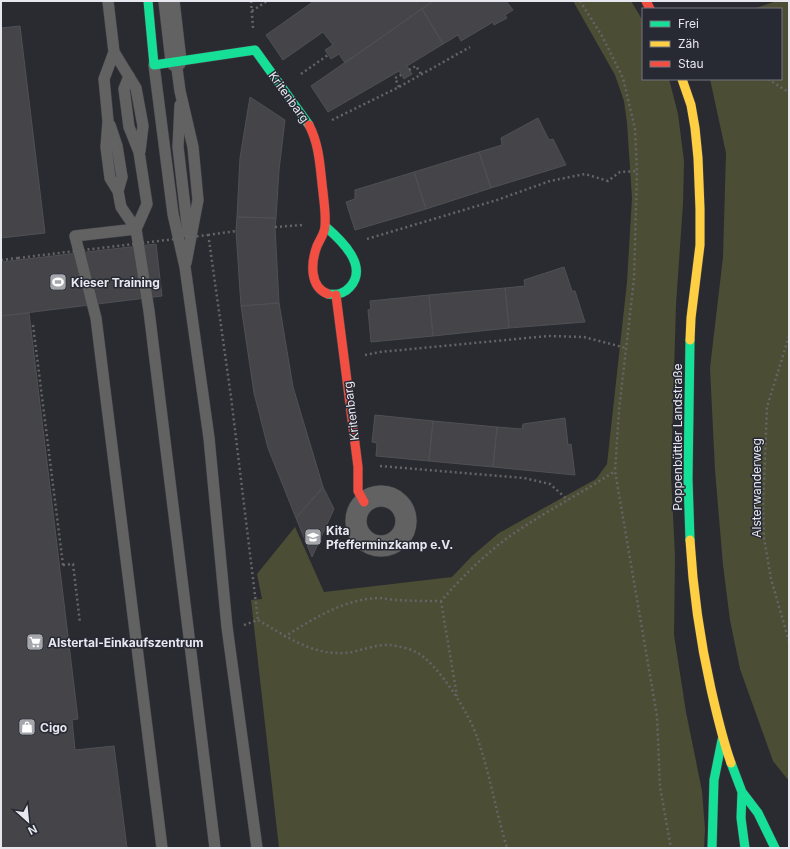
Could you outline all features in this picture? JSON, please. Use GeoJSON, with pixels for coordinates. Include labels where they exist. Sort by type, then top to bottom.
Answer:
{"type":"FeatureCollection","features":[{"type":"Feature","properties":{"kind":"main road"},"geometry":{"type":"LineString","coordinates":[[148,1],[154,65]]}},
{"type":"Feature","properties":{"kind":"main road","name":"Kritenbarg"},"geometry":{"type":"LineString","coordinates":[[154,65],[255,50],[312,129],[320,160],[326,227],[316,249],[313,262],[313,280],[318,289],[322,292],[336,295],[358,467],[358,491],[364,502]]}},
{"type":"Feature","properties":{"kind":"main road","name":"Poppenbüttler Landstraße"},"geometry":{"type":"LineString","coordinates":[[682,80],[691,105],[695,128],[698,158],[700,224],[700,245],[691,318],[690,348],[688,479],[689,532],[693,587],[713,700],[722,739],[742,792],[758,813],[775,848]]}},
{"type":"Feature","properties":{"kind":"main road"},"geometry":{"type":"LineString","coordinates":[[326,227],[341,241],[352,256],[356,266],[357,274],[353,285],[342,293],[336,295]]}},
{"type":"Feature","properties":{"kind":"main road"},"geometry":{"type":"LineString","coordinates":[[712,848],[714,780],[722,739]]}},
{"type":"Feature","properties":{"kind":"main road","name":"Poppenbüttler Landstraße"},"geometry":{"type":"LineString","coordinates":[[742,792],[741,818],[745,848]]}},
{"type":"Feature","properties":{"kind":"street"},"geometry":{"type":"LineString","coordinates":[[169,1],[176,61]]}},
{"type":"Feature","properties":{"kind":"lane"},"geometry":{"type":"LineString","coordinates":[[108,1],[114,52],[129,76],[124,89],[129,128],[139,152],[147,204],[136,229]]}},
{"type":"Feature","properties":{"kind":"lane"},"geometry":{"type":"LineString","coordinates":[[114,52],[104,79],[108,121],[106,147],[109,171],[110,178],[118,192],[121,207],[136,229],[149,311],[215,848]]}},
{"type":"Feature","properties":{"kind":"lane"},"geometry":{"type":"LineString","coordinates":[[176,61],[180,91],[193,147],[198,200],[185,267]]}},
{"type":"Feature","properties":{"kind":"lane"},"geometry":{"type":"LineString","coordinates":[[154,65],[173,214],[185,267],[209,438],[227,627],[257,848]]}},
{"type":"Feature","properties":{"kind":"lane"},"geometry":{"type":"LineString","coordinates":[[136,229],[75,236],[96,318],[162,848]]}},
{"type":"Feature","properties":{"kind":"path"},"geometry":{"type":"LineString","coordinates":[[252,11],[267,1]]}},
{"type":"Feature","properties":{"kind":"path"},"geometry":{"type":"LineString","coordinates":[[580,1],[602,36],[624,78],[635,129],[637,171],[634,279],[619,410],[615,471],[656,709],[660,787],[671,848]]}},
{"type":"Feature","properties":{"kind":"path"},"geometry":{"type":"LineString","coordinates":[[312,129],[400,87],[470,47]]}},
{"type":"Feature","properties":{"kind":"path"},"geometry":{"type":"LineString","coordinates":[[282,87],[328,55]]}},
{"type":"Feature","properties":{"kind":"path"},"geometry":{"type":"LineString","coordinates":[[409,70],[416,66],[421,74]]}},
{"type":"Feature","properties":{"kind":"path"},"geometry":{"type":"LineString","coordinates":[[400,87],[395,78],[401,75]]}},
{"type":"Feature","properties":{"kind":"path"},"geometry":{"type":"LineString","coordinates":[[770,80],[789,91]]}},
{"type":"Feature","properties":{"kind":"path"},"geometry":{"type":"LineString","coordinates":[[363,240],[497,200],[550,181],[585,174],[608,181],[620,172],[637,171]]}},
{"type":"Feature","properties":{"kind":"path"},"geometry":{"type":"LineString","coordinates":[[275,227],[298,225]]}},
{"type":"Feature","properties":{"kind":"path"},"geometry":{"type":"LineString","coordinates":[[1,260],[236,231]]}},
{"type":"Feature","properties":{"kind":"path"},"geometry":{"type":"LineString","coordinates":[[208,235],[231,397],[258,620],[284,637],[321,652],[344,653],[388,645],[417,652],[430,663],[457,696],[478,738],[507,848]]}},
{"type":"Feature","properties":{"kind":"path"},"geometry":{"type":"LineString","coordinates":[[33,325],[61,565],[73,564],[80,623]]}},
{"type":"Feature","properties":{"kind":"path"},"geometry":{"type":"LineString","coordinates":[[345,358],[380,352],[548,336],[584,337],[626,348]]}},
{"type":"Feature","properties":{"kind":"path","name":"Alsterwanderweg"},"geometry":{"type":"LineString","coordinates":[[789,336],[767,407],[763,507],[764,538],[771,579],[789,641]]}},
{"type":"Feature","properties":{"kind":"path"},"geometry":{"type":"LineString","coordinates":[[358,467],[386,466],[524,478],[550,484],[568,500]]}},
{"type":"Feature","properties":{"kind":"path"},"geometry":{"type":"LineString","coordinates":[[284,637],[314,618],[338,606],[362,600],[378,598],[441,601],[484,556],[513,534],[615,471]]}},
{"type":"Feature","properties":{"kind":"path"},"geometry":{"type":"LineString","coordinates":[[441,601],[457,696]]}},
{"type":"Feature","properties":{"kind":"green space"},"geometry":{"type":"Polygon","coordinates":[[[573,1],[631,1],[642,19],[642,80],[669,80],[678,114],[684,161],[683,204],[676,304],[671,475],[675,556],[674,635],[686,712],[702,791],[705,829],[704,848],[279,848],[251,600],[262,599],[257,574],[295,527],[324,592],[452,577],[472,556],[499,533],[596,479],[607,464],[627,282],[632,198],[624,101],[615,75],[573,1]]]}},
{"type":"Feature","properties":{"kind":"green space"},"geometry":{"type":"Polygon","coordinates":[[[777,1],[789,1],[789,781],[773,761],[740,669],[730,620],[723,565],[715,470],[710,368],[723,257],[726,153],[710,80],[782,80],[782,8],[756,8],[777,1]]]}},
{"type":"Feature","properties":{"kind":"building"},"geometry":{"type":"Polygon","coordinates":[[[314,1],[433,1],[345,63],[339,54],[331,59],[325,50],[333,45],[323,32],[283,60],[266,35],[314,1]]]}},
{"type":"Feature","properties":{"kind":"building"},"geometry":{"type":"Polygon","coordinates":[[[433,1],[506,1],[513,10],[505,15],[507,18],[494,25],[493,22],[461,41],[458,35],[443,44],[422,9],[433,1]]]}},
{"type":"Feature","properties":{"kind":"building"},"geometry":{"type":"Polygon","coordinates":[[[422,9],[443,44],[407,66],[412,74],[404,79],[399,71],[328,112],[311,86],[422,9]]]}},
{"type":"Feature","properties":{"kind":"building"},"geometry":{"type":"Polygon","coordinates":[[[20,26],[45,233],[1,238],[1,28],[20,26]]]}},
{"type":"Feature","properties":{"kind":"building"},"geometry":{"type":"Polygon","coordinates":[[[250,97],[285,120],[279,170],[276,218],[237,217],[240,158],[250,97]]]}},
{"type":"Feature","properties":{"kind":"building"},"geometry":{"type":"Polygon","coordinates":[[[538,118],[549,140],[553,139],[566,165],[491,188],[479,152],[502,145],[501,138],[538,118]]]}},
{"type":"Feature","properties":{"kind":"building"},"geometry":{"type":"Polygon","coordinates":[[[479,152],[491,188],[426,209],[414,172],[479,152]]]}},
{"type":"Feature","properties":{"kind":"building"},"geometry":{"type":"Polygon","coordinates":[[[414,172],[426,209],[355,230],[346,202],[355,199],[355,190],[414,172]]]}},
{"type":"Feature","properties":{"kind":"building"},"geometry":{"type":"Polygon","coordinates":[[[237,217],[276,218],[275,227],[279,303],[241,306],[236,231],[237,217]]]}},
{"type":"Feature","properties":{"kind":"building"},"geometry":{"type":"Polygon","coordinates":[[[156,244],[162,296],[1,316],[1,262],[156,244]]]}},
{"type":"Feature","properties":{"kind":"building"},"geometry":{"type":"Polygon","coordinates":[[[564,267],[572,291],[575,291],[585,322],[509,328],[505,288],[525,286],[524,280],[564,267]]]}},
{"type":"Feature","properties":{"kind":"building"},"geometry":{"type":"Polygon","coordinates":[[[505,288],[509,328],[433,336],[429,295],[505,288]]]}},
{"type":"Feature","properties":{"kind":"building"},"geometry":{"type":"Polygon","coordinates":[[[429,295],[433,336],[371,342],[368,310],[371,309],[370,301],[429,295]]]}},
{"type":"Feature","properties":{"kind":"building"},"geometry":{"type":"Polygon","coordinates":[[[279,303],[293,387],[323,487],[296,518],[268,448],[254,393],[241,306],[279,303]]]}},
{"type":"Feature","properties":{"kind":"building","name":"Alstertal-Einkaufszentrum"},"geometry":{"type":"Polygon","coordinates":[[[29,313],[78,719],[72,720],[75,750],[114,746],[127,848],[1,848],[1,316],[29,313]]]}},
{"type":"Feature","properties":{"kind":"building"},"geometry":{"type":"Polygon","coordinates":[[[375,415],[433,421],[429,461],[376,456],[377,443],[372,442],[375,415]]]}},
{"type":"Feature","properties":{"kind":"building"},"geometry":{"type":"Polygon","coordinates":[[[565,418],[568,445],[571,444],[575,475],[493,467],[497,427],[522,429],[523,424],[565,418]]]}},
{"type":"Feature","properties":{"kind":"building"},"geometry":{"type":"Polygon","coordinates":[[[433,421],[497,427],[493,467],[429,461],[433,421]]]}},
{"type":"Feature","properties":{"kind":"building","name":"Kita Pfefferminzkamp e.V."},"geometry":{"type":"Polygon","coordinates":[[[323,487],[334,509],[312,557],[296,518],[323,487]]]}},
{"type":"Feature","properties":{"kind":"traffic: fast"},"geometry":{"type":"LineString","coordinates":[[148,1],[154,65],[255,50],[309,125]]}},
{"type":"Feature","properties":{"kind":"traffic: fast"},"geometry":{"type":"LineString","coordinates":[[326,227],[339,239],[351,254],[355,262],[356,271],[355,279],[348,289],[340,294],[328,294]]}},
{"type":"Feature","properties":{"kind":"traffic: fast"},"geometry":{"type":"LineString","coordinates":[[690,340],[688,479],[690,540]]}},
{"type":"Feature","properties":{"kind":"traffic: fast"},"geometry":{"type":"LineString","coordinates":[[712,848],[714,780],[722,740]]}},
{"type":"Feature","properties":{"kind":"traffic: fast"},"geometry":{"type":"LineString","coordinates":[[731,763],[742,792],[758,813],[775,848]]}},
{"type":"Feature","properties":{"kind":"traffic: fast"},"geometry":{"type":"LineString","coordinates":[[742,792],[741,818],[745,848]]}},
{"type":"Feature","properties":{"kind":"traffic: slow"},"geometry":{"type":"LineString","coordinates":[[682,80],[691,105],[695,128],[700,209],[700,245],[691,318],[690,340]]}},
{"type":"Feature","properties":{"kind":"traffic: slow"},"geometry":{"type":"LineString","coordinates":[[690,540],[695,597],[704,652],[711,689],[731,763]]}},
{"type":"Feature","properties":{"kind":"traffic: jam"},"geometry":{"type":"LineString","coordinates":[[646,1],[650,8]]}},
{"type":"Feature","properties":{"kind":"traffic: jam"},"geometry":{"type":"LineString","coordinates":[[309,125],[313,133],[319,158],[325,217],[324,231],[315,252],[313,273],[317,286],[328,294]]}},
{"type":"Feature","properties":{"kind":"traffic: jam"},"geometry":{"type":"LineString","coordinates":[[336,295],[358,467],[358,491],[364,502]]}},
{"type":"Feature","properties":{"kind":"place","name":"Kieser Training"},"geometry":{"type":"Point","coordinates":[58,282]}},
{"type":"Feature","properties":{"kind":"place","name":"Kita Pfefferminzkamp e.V."},"geometry":{"type":"Point","coordinates":[313,537]}},
{"type":"Feature","properties":{"kind":"place","name":"Alstertal-Einkaufszentrum"},"geometry":{"type":"Point","coordinates":[35,642]}},
{"type":"Feature","properties":{"kind":"place","name":"Cigo"},"geometry":{"type":"Point","coordinates":[27,727]}}]}
